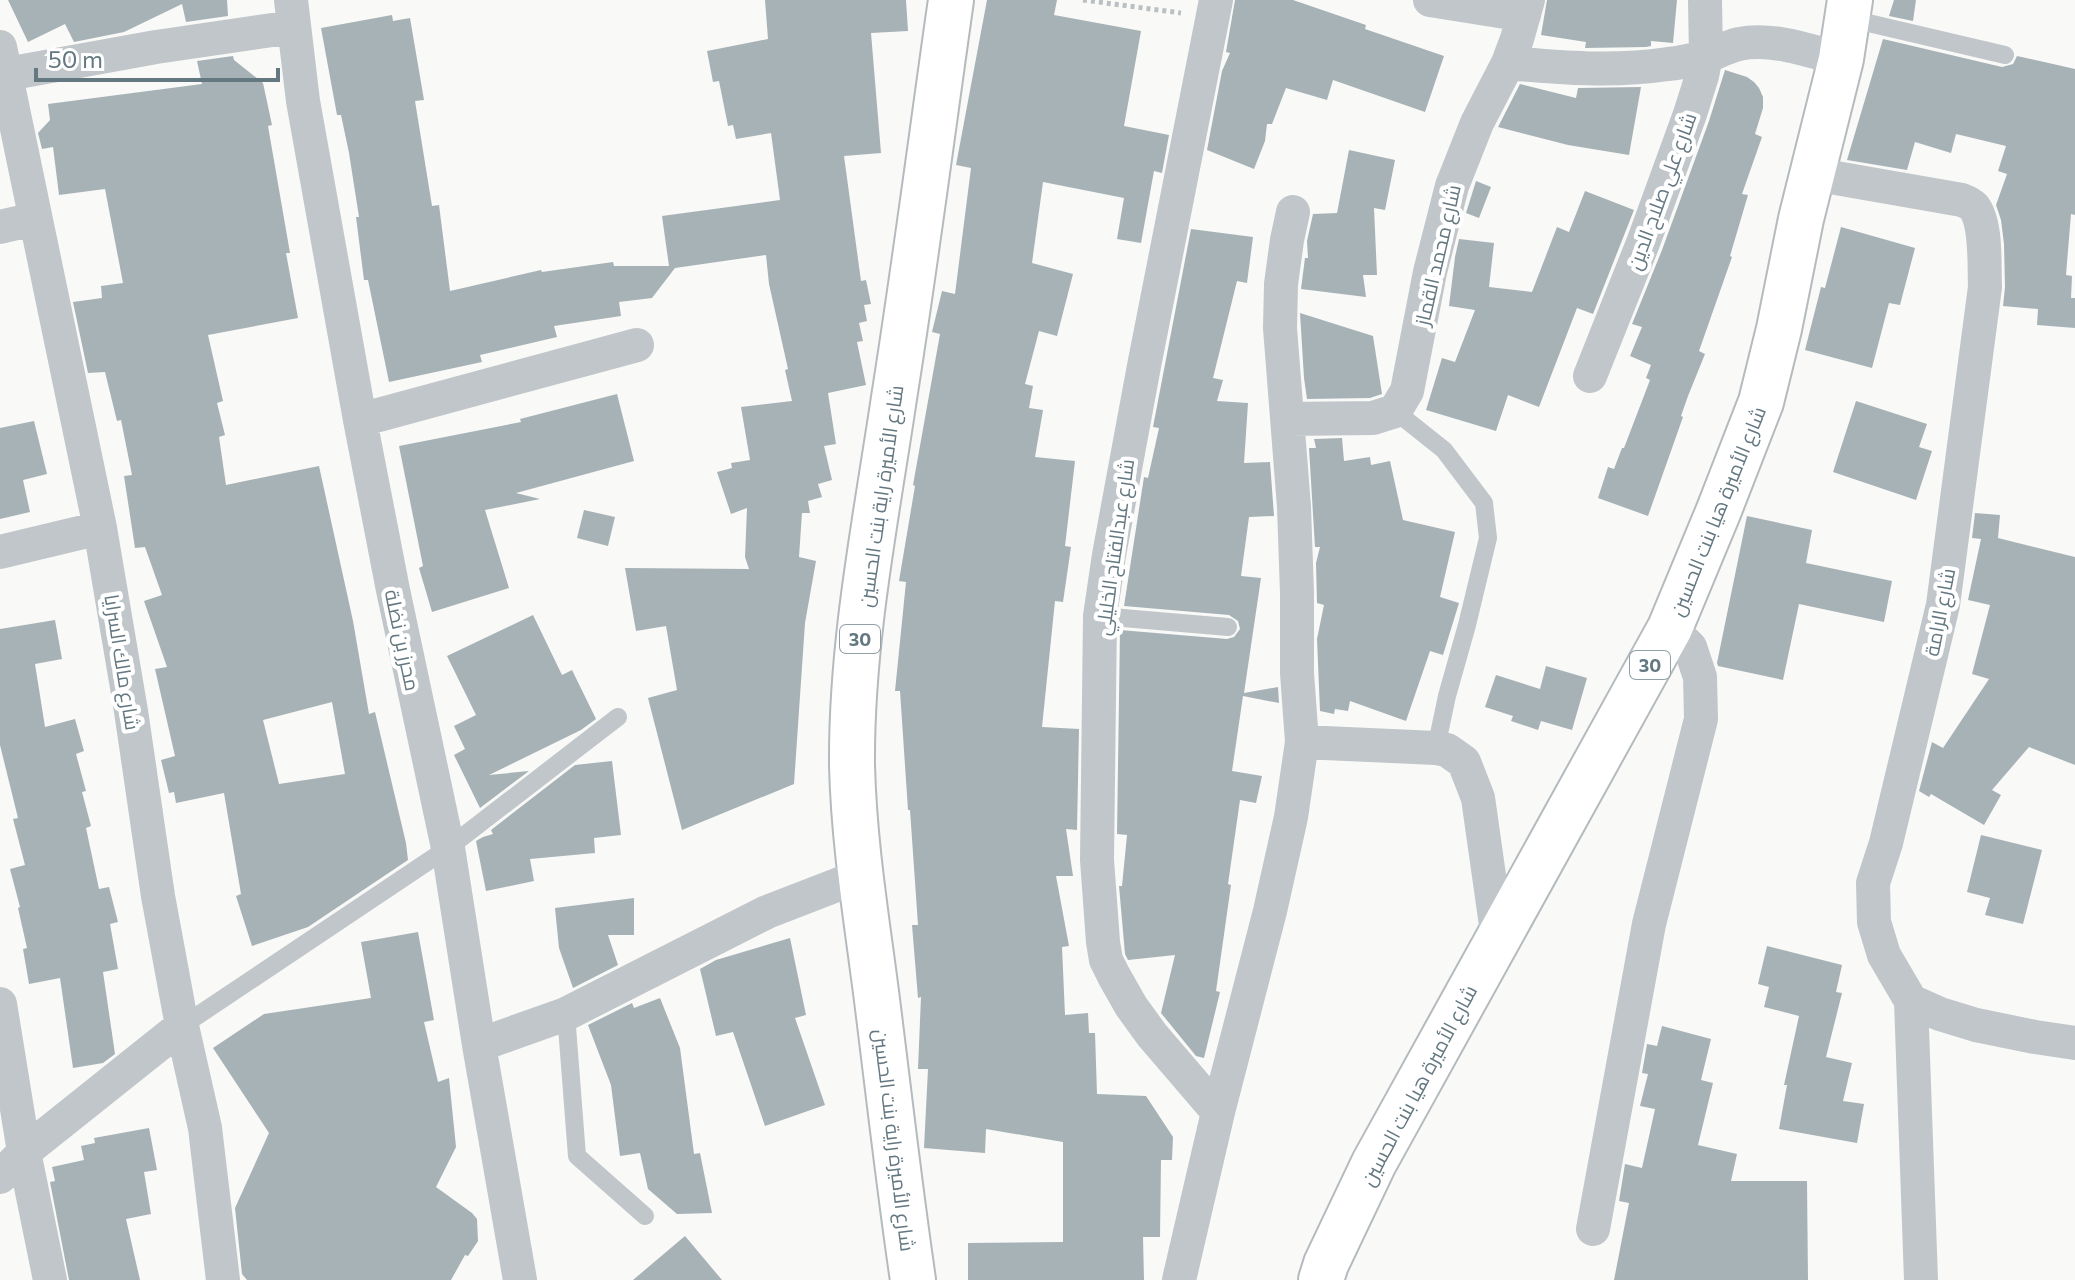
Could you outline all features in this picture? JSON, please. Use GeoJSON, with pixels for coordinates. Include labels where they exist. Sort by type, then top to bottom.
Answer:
{"type":"FeatureCollection","features":[{"type":"Feature","properties":{"kind":"main road","name":"شارع الأميرة راية بنت الحسين"},"geometry":{"type":"LineString","coordinates":[[913,1280],[860,876],[852,765],[856,669],[867,573],[899,372],[951,0]]}},
{"type":"Feature","properties":{"kind":"main road","name":"شارع الأميرة هيا بنت الحسين"},"geometry":{"type":"LineString","coordinates":[[1321,1280],[1374,1163],[1670,628],[1761,402],[1846,26]]}},
{"type":"Feature","properties":{"kind":"street"},"geometry":{"type":"LineString","coordinates":[[1430,0],[1526,8]]}},
{"type":"Feature","properties":{"kind":"street","name":"شارع علي صلاح الدين"},"geometry":{"type":"LineString","coordinates":[[1590,376],[1643,243],[1702,76],[1706,56],[1705,0]]}},
{"type":"Feature","properties":{"kind":"street","name":"شارع عبدالفتاح الخليلي"},"geometry":{"type":"LineString","coordinates":[[1214,8],[1144,366],[1100,616],[1097,860],[1106,960],[1131,1006],[1152,1035],[1218,1112]]}},
{"type":"Feature","properties":{"kind":"street","name":"شارع محمد القماز"},"geometry":{"type":"LineString","coordinates":[[1395,411],[1407,391],[1430,272],[1452,186],[1477,123],[1508,63],[1526,8]]}},
{"type":"Feature","properties":{"kind":"street"},"geometry":{"type":"LineString","coordinates":[[3,61],[156,47],[292,14]]}},
{"type":"Feature","properties":{"kind":"street","name":"محرز بن نضلة"},"geometry":{"type":"LineString","coordinates":[[292,14],[306,117],[360,420],[448,848],[520,1280]]}},
{"type":"Feature","properties":{"kind":"street"},"geometry":{"type":"LineString","coordinates":[[1508,63],[1580,69],[1670,64],[1754,42],[1788,46],[1846,26]]}},
{"type":"Feature","properties":{"kind":"street","name":"شارع مالك السرايا"},"geometry":{"type":"LineString","coordinates":[[3,61],[100,528],[158,896],[205,1128],[223,1280]]}},
{"type":"Feature","properties":{"kind":"street","name":"شارع الرامة"},"geometry":{"type":"LineString","coordinates":[[1813,174],[1962,200],[1974,207],[1983,235],[1985,287],[1943,605],[1886,843],[1873,883],[1874,922],[1884,955],[1911,1001]]}},
{"type":"Feature","properties":{"kind":"street"},"geometry":{"type":"LineString","coordinates":[[1179,1280],[1274,895],[1291,817],[1302,742],[1297,673],[1294,507],[1280,311],[1284,260],[1293,212]]}},
{"type":"Feature","properties":{"kind":"street"},"geometry":{"type":"LineString","coordinates":[[0,227],[34,219]]}},
{"type":"Feature","properties":{"kind":"street"},"geometry":{"type":"LineString","coordinates":[[360,420],[637,345]]}},
{"type":"Feature","properties":{"kind":"street"},"geometry":{"type":"LineString","coordinates":[[1287,419],[1373,418],[1395,411]]}},
{"type":"Feature","properties":{"kind":"street"},"geometry":{"type":"LineString","coordinates":[[0,552],[100,528]]}},
{"type":"Feature","properties":{"kind":"street"},"geometry":{"type":"LineString","coordinates":[[1593,1229],[1649,924],[1701,719],[1700,677],[1690,647],[1670,628]]}},
{"type":"Feature","properties":{"kind":"street"},"geometry":{"type":"LineString","coordinates":[[1302,742],[1436,748],[1447,750],[1464,762],[1478,798],[1498,939]]}},
{"type":"Feature","properties":{"kind":"street"},"geometry":{"type":"LineString","coordinates":[[479,1045],[566,1014],[767,912],[860,876]]}},
{"type":"Feature","properties":{"kind":"street"},"geometry":{"type":"LineString","coordinates":[[1921,1280],[1911,1001],[1976,1025],[2075,1043]]}},
{"type":"Feature","properties":{"kind":"street"},"geometry":{"type":"LineString","coordinates":[[0,1004],[24,1152],[50,1280]]}},
{"type":"Feature","properties":{"kind":"street"},"geometry":{"type":"LineString","coordinates":[[0,1177],[24,1152],[182,1026]]}},
{"type":"Feature","properties":{"kind":"lane"},"geometry":{"type":"LineString","coordinates":[[1846,26],[2005,55]]}},
{"type":"Feature","properties":{"kind":"lane"},"geometry":{"type":"LineString","coordinates":[[1395,411],[1451,448],[1484,503],[1488,538],[1436,748]]}},
{"type":"Feature","properties":{"kind":"lane"},"geometry":{"type":"LineString","coordinates":[[1100,616],[1228,627]]}},
{"type":"Feature","properties":{"kind":"lane"},"geometry":{"type":"LineString","coordinates":[[182,1026],[448,848],[618,717]]}},
{"type":"Feature","properties":{"kind":"lane"},"geometry":{"type":"LineString","coordinates":[[566,1014],[577,1156],[645,1216]]}},
{"type":"Feature","properties":{"kind":"path"},"geometry":{"type":"LineString","coordinates":[[1083,0],[1214,8]]}},
{"type":"Feature","properties":{"kind":"building"},"geometry":{"type":"Polygon","coordinates":[[[8,0],[227,0],[228,16],[186,22],[182,4],[124,32],[74,42],[65,24],[28,42],[8,0]]]}},
{"type":"Feature","properties":{"kind":"building"},"geometry":{"type":"Polygon","coordinates":[[[765,0],[906,0],[908,31],[871,33],[881,153],[844,156],[861,281],[866,280],[871,304],[864,305],[867,321],[859,323],[863,341],[857,342],[866,385],[828,393],[836,444],[824,446],[832,480],[818,484],[822,497],[808,501],[810,513],[802,513],[799,557],[816,561],[805,623],[794,784],[682,830],[648,698],[677,690],[666,626],[636,631],[625,568],[749,569],[745,557],[747,508],[731,514],[717,472],[732,468],[731,463],[750,460],[741,407],[792,401],[766,255],[675,268],[652,298],[619,302],[621,316],[554,326],[557,337],[480,355],[482,362],[389,382],[368,280],[364,280],[356,217],[359,217],[349,153],[341,115],[337,115],[321,28],[392,15],[393,21],[410,18],[424,100],[415,101],[432,206],[439,205],[450,291],[541,270],[613,262],[614,266],[669,266],[662,216],[780,200],[771,133],[736,139],[733,125],[728,126],[719,81],[713,82],[707,51],[768,39],[765,0]]]}},
{"type":"Feature","properties":{"kind":"building"},"geometry":{"type":"Polygon","coordinates":[[[987,0],[1057,0],[1054,15],[1141,31],[1124,126],[1169,135],[1162,173],[1154,171],[1141,243],[1117,239],[1124,198],[1043,182],[1032,263],[1073,274],[1057,336],[1039,331],[1025,384],[1033,386],[1029,408],[1043,410],[1035,457],[1075,461],[1065,546],[1071,547],[1063,602],[1055,601],[1042,727],[1079,729],[1077,830],[1066,829],[1073,876],[1056,876],[1069,946],[1062,947],[1065,1015],[1088,1013],[1089,1033],[1095,1033],[1097,1094],[1146,1096],[1173,1137],[1172,1160],[1161,1160],[1160,1237],[1143,1237],[1144,1280],[968,1280],[968,1243],[1063,1242],[1063,1142],[986,1129],[985,1153],[924,1148],[928,1069],[918,1069],[921,997],[918,998],[912,925],[918,925],[900,691],[895,691],[906,582],[899,581],[940,334],[932,332],[942,291],[955,294],[971,168],[956,165],[987,0]]]}},
{"type":"Feature","properties":{"kind":"building"},"geometry":{"type":"Polygon","coordinates":[[[1235,0],[1293,0],[1444,56],[1425,112],[1333,80],[1327,100],[1286,88],[1272,124],[1267,124],[1265,141],[1254,169],[1207,150],[1222,71],[1230,53],[1226,52],[1235,0]]]}},
{"type":"Feature","properties":{"kind":"building"},"geometry":{"type":"Polygon","coordinates":[[[1547,0],[1677,0],[1673,43],[1651,41],[1651,46],[1646,47],[1585,48],[1586,42],[1541,35],[1547,0]]]}},
{"type":"Feature","properties":{"kind":"building"},"geometry":{"type":"Polygon","coordinates":[[[1894,0],[1916,0],[1913,21],[1889,16],[1894,0]]]}},
{"type":"Feature","properties":{"kind":"building"},"geometry":{"type":"Polygon","coordinates":[[[1883,39],[2002,67],[2013,64],[2017,56],[2075,69],[2075,215],[2071,214],[2066,275],[2072,276],[2075,328],[2037,325],[2038,309],[2003,306],[2004,244],[1996,205],[2007,174],[1998,171],[2006,146],[1956,134],[1951,153],[1915,142],[1907,170],[1847,160],[1883,39]]]}},
{"type":"Feature","properties":{"kind":"building"},"geometry":{"type":"Polygon","coordinates":[[[233,56],[263,83],[272,125],[268,126],[298,318],[208,335],[223,401],[217,403],[225,435],[219,437],[226,485],[319,466],[353,621],[369,714],[375,712],[408,860],[308,927],[252,946],[236,896],[241,894],[224,793],[176,803],[174,792],[169,793],[161,760],[175,756],[155,669],[167,667],[144,601],[162,595],[145,547],[135,548],[124,476],[132,475],[121,420],[117,421],[105,372],[88,373],[73,302],[102,298],[101,286],[123,283],[105,189],[59,195],[53,147],[42,149],[38,133],[50,120],[48,104],[202,84],[197,61],[233,56]],[[332,702],[263,720],[279,784],[345,774],[332,702]]]}},
{"type":"Feature","properties":{"kind":"building"},"geometry":{"type":"Polygon","coordinates":[[[1725,70],[1747,77],[1759,88],[1763,108],[1755,134],[1762,137],[1742,194],[1748,195],[1732,257],[1699,351],[1705,354],[1648,516],[1598,498],[1608,467],[1614,469],[1624,448],[1650,380],[1646,378],[1651,365],[1630,356],[1642,327],[1632,324],[1662,250],[1725,70]]]}},
{"type":"Feature","properties":{"kind":"building"},"geometry":{"type":"Polygon","coordinates":[[[1520,84],[1576,98],[1578,88],[1641,87],[1629,155],[1568,145],[1498,127],[1520,84]]]}},
{"type":"Feature","properties":{"kind":"building"},"geometry":{"type":"Polygon","coordinates":[[[1349,150],[1395,160],[1385,210],[1374,208],[1377,275],[1363,275],[1366,297],[1301,289],[1313,214],[1337,213],[1349,150]]]}},
{"type":"Feature","properties":{"kind":"building"},"geometry":{"type":"Polygon","coordinates":[[[1476,181],[1491,187],[1479,218],[1466,213],[1476,181]]]}},
{"type":"Feature","properties":{"kind":"building"},"geometry":{"type":"Polygon","coordinates":[[[1585,191],[1634,210],[1593,314],[1577,308],[1539,407],[1508,395],[1496,431],[1426,410],[1442,358],[1455,362],[1475,310],[1449,306],[1459,239],[1494,243],[1489,287],[1532,292],[1557,227],[1569,232],[1585,191]]]}},
{"type":"Feature","properties":{"kind":"building"},"geometry":{"type":"Polygon","coordinates":[[[1841,227],[1915,248],[1900,305],[1889,303],[1872,368],[1805,350],[1841,227]]]}},
{"type":"Feature","properties":{"kind":"building"},"geometry":{"type":"Polygon","coordinates":[[[1191,229],[1253,237],[1247,283],[1237,281],[1213,378],[1223,380],[1217,401],[1248,403],[1244,463],[1270,462],[1274,516],[1249,517],[1241,576],[1261,578],[1244,693],[1278,687],[1279,703],[1243,696],[1232,771],[1262,776],[1256,803],[1240,800],[1216,991],[1220,992],[1204,1058],[1196,1056],[1161,1013],[1175,955],[1128,960],[1125,954],[1119,886],[1122,886],[1127,835],[1117,834],[1120,630],[1227,639],[1234,637],[1240,629],[1238,621],[1229,615],[1124,606],[1144,477],[1148,478],[1159,428],[1153,427],[1191,229]]]}},
{"type":"Feature","properties":{"kind":"building"},"geometry":{"type":"Polygon","coordinates":[[[1300,313],[1373,336],[1382,394],[1370,398],[1307,399],[1300,313]]]}},
{"type":"Feature","properties":{"kind":"building"},"geometry":{"type":"Polygon","coordinates":[[[617,394],[634,461],[516,493],[540,499],[485,510],[509,588],[432,612],[419,568],[423,566],[399,446],[521,422],[520,419],[617,394]]]}},
{"type":"Feature","properties":{"kind":"building"},"geometry":{"type":"Polygon","coordinates":[[[1856,401],[1927,424],[1919,447],[1932,451],[1916,500],[1833,472],[1856,401]]]}},
{"type":"Feature","properties":{"kind":"building"},"geometry":{"type":"Polygon","coordinates":[[[34,421],[47,474],[23,480],[30,512],[0,519],[0,428],[34,421]]]}},
{"type":"Feature","properties":{"kind":"building"},"geometry":{"type":"Polygon","coordinates":[[[1342,438],[1344,461],[1370,457],[1371,465],[1390,461],[1403,520],[1455,532],[1440,597],[1459,603],[1443,655],[1430,651],[1406,721],[1350,701],[1348,711],[1335,709],[1334,714],[1320,711],[1317,639],[1324,605],[1317,603],[1316,563],[1320,547],[1315,547],[1309,448],[1316,448],[1314,439],[1342,438]]]}},
{"type":"Feature","properties":{"kind":"building"},"geometry":{"type":"Polygon","coordinates":[[[584,510],[615,517],[608,546],[577,538],[584,510]]]}},
{"type":"Feature","properties":{"kind":"building"},"geometry":{"type":"Polygon","coordinates":[[[1975,513],[2000,515],[1998,538],[2075,557],[2075,765],[2029,747],[1992,790],[2001,795],[1984,825],[1931,794],[1929,797],[1919,791],[1932,742],[1943,748],[1989,679],[1972,674],[1990,605],[1968,600],[1981,539],[1972,538],[1975,513]]]}},
{"type":"Feature","properties":{"kind":"building"},"geometry":{"type":"Polygon","coordinates":[[[1747,516],[1812,530],[1806,563],[1892,581],[1884,622],[1799,604],[1783,680],[1718,666],[1747,516]]]}},
{"type":"Feature","properties":{"kind":"building"},"geometry":{"type":"Polygon","coordinates":[[[533,615],[562,675],[572,670],[596,719],[581,730],[489,775],[529,771],[480,808],[454,755],[465,749],[454,726],[476,715],[447,656],[533,615]]]}},
{"type":"Feature","properties":{"kind":"building"},"geometry":{"type":"Polygon","coordinates":[[[55,620],[62,659],[35,664],[45,727],[75,719],[84,751],[76,754],[91,826],[86,828],[99,889],[109,887],[118,922],[110,924],[118,969],[103,972],[115,1054],[103,1063],[73,1068],[60,978],[29,984],[23,949],[27,948],[10,869],[25,865],[13,819],[18,818],[0,745],[0,629],[55,620]]]}},
{"type":"Feature","properties":{"kind":"building"},"geometry":{"type":"Polygon","coordinates":[[[1546,666],[1587,678],[1572,730],[1541,721],[1538,730],[1511,721],[1513,716],[1485,707],[1496,675],[1540,689],[1546,666]]]}},
{"type":"Feature","properties":{"kind":"building"},"geometry":{"type":"Polygon","coordinates":[[[612,761],[621,835],[594,838],[595,853],[530,859],[534,881],[486,891],[476,841],[493,834],[491,830],[575,765],[612,761]]]}},
{"type":"Feature","properties":{"kind":"building"},"geometry":{"type":"Polygon","coordinates":[[[1981,835],[2042,850],[2023,924],[1985,915],[1990,898],[1967,892],[1981,835]]]}},
{"type":"Feature","properties":{"kind":"building"},"geometry":{"type":"Polygon","coordinates":[[[634,898],[634,935],[608,935],[618,965],[573,988],[559,948],[555,908],[634,898]]]}},
{"type":"Feature","properties":{"kind":"building"},"geometry":{"type":"Polygon","coordinates":[[[418,932],[434,1020],[424,1022],[438,1082],[449,1078],[456,1147],[436,1187],[477,1219],[478,1241],[468,1256],[465,1255],[451,1280],[247,1280],[242,1274],[235,1208],[269,1133],[213,1048],[264,1014],[371,998],[361,942],[418,932]]]}},
{"type":"Feature","properties":{"kind":"building"},"geometry":{"type":"Polygon","coordinates":[[[790,938],[806,1015],[795,1018],[825,1105],[765,1126],[733,1032],[716,1036],[700,969],[716,960],[790,938]]]}},
{"type":"Feature","properties":{"kind":"building"},"geometry":{"type":"Polygon","coordinates":[[[1767,946],[1842,965],[1836,992],[1842,993],[1826,1057],[1852,1063],[1843,1101],[1864,1104],[1857,1143],[1779,1129],[1787,1085],[1784,1085],[1799,1016],[1764,1007],[1769,987],[1758,984],[1767,946]]]}},
{"type":"Feature","properties":{"kind":"building"},"geometry":{"type":"Polygon","coordinates":[[[660,998],[680,1048],[694,1154],[700,1153],[712,1213],[677,1214],[648,1189],[640,1153],[620,1156],[611,1085],[588,1025],[632,1003],[634,1008],[660,998]]]}},
{"type":"Feature","properties":{"kind":"building"},"geometry":{"type":"Polygon","coordinates":[[[1662,1026],[1711,1039],[1701,1080],[1713,1083],[1698,1145],[1737,1154],[1731,1181],[1807,1181],[1808,1280],[1614,1280],[1629,1203],[1619,1201],[1625,1164],[1642,1168],[1655,1109],[1640,1106],[1648,1074],[1642,1073],[1647,1044],[1657,1046],[1662,1026]]]}},
{"type":"Feature","properties":{"kind":"building"},"geometry":{"type":"Polygon","coordinates":[[[149,1128],[157,1170],[144,1172],[151,1214],[126,1219],[140,1280],[69,1280],[50,1182],[55,1181],[52,1167],[84,1160],[81,1146],[95,1143],[94,1138],[149,1128]]]}},
{"type":"Feature","properties":{"kind":"building"},"geometry":{"type":"Polygon","coordinates":[[[685,1236],[722,1280],[633,1280],[685,1236]]]}}]}
